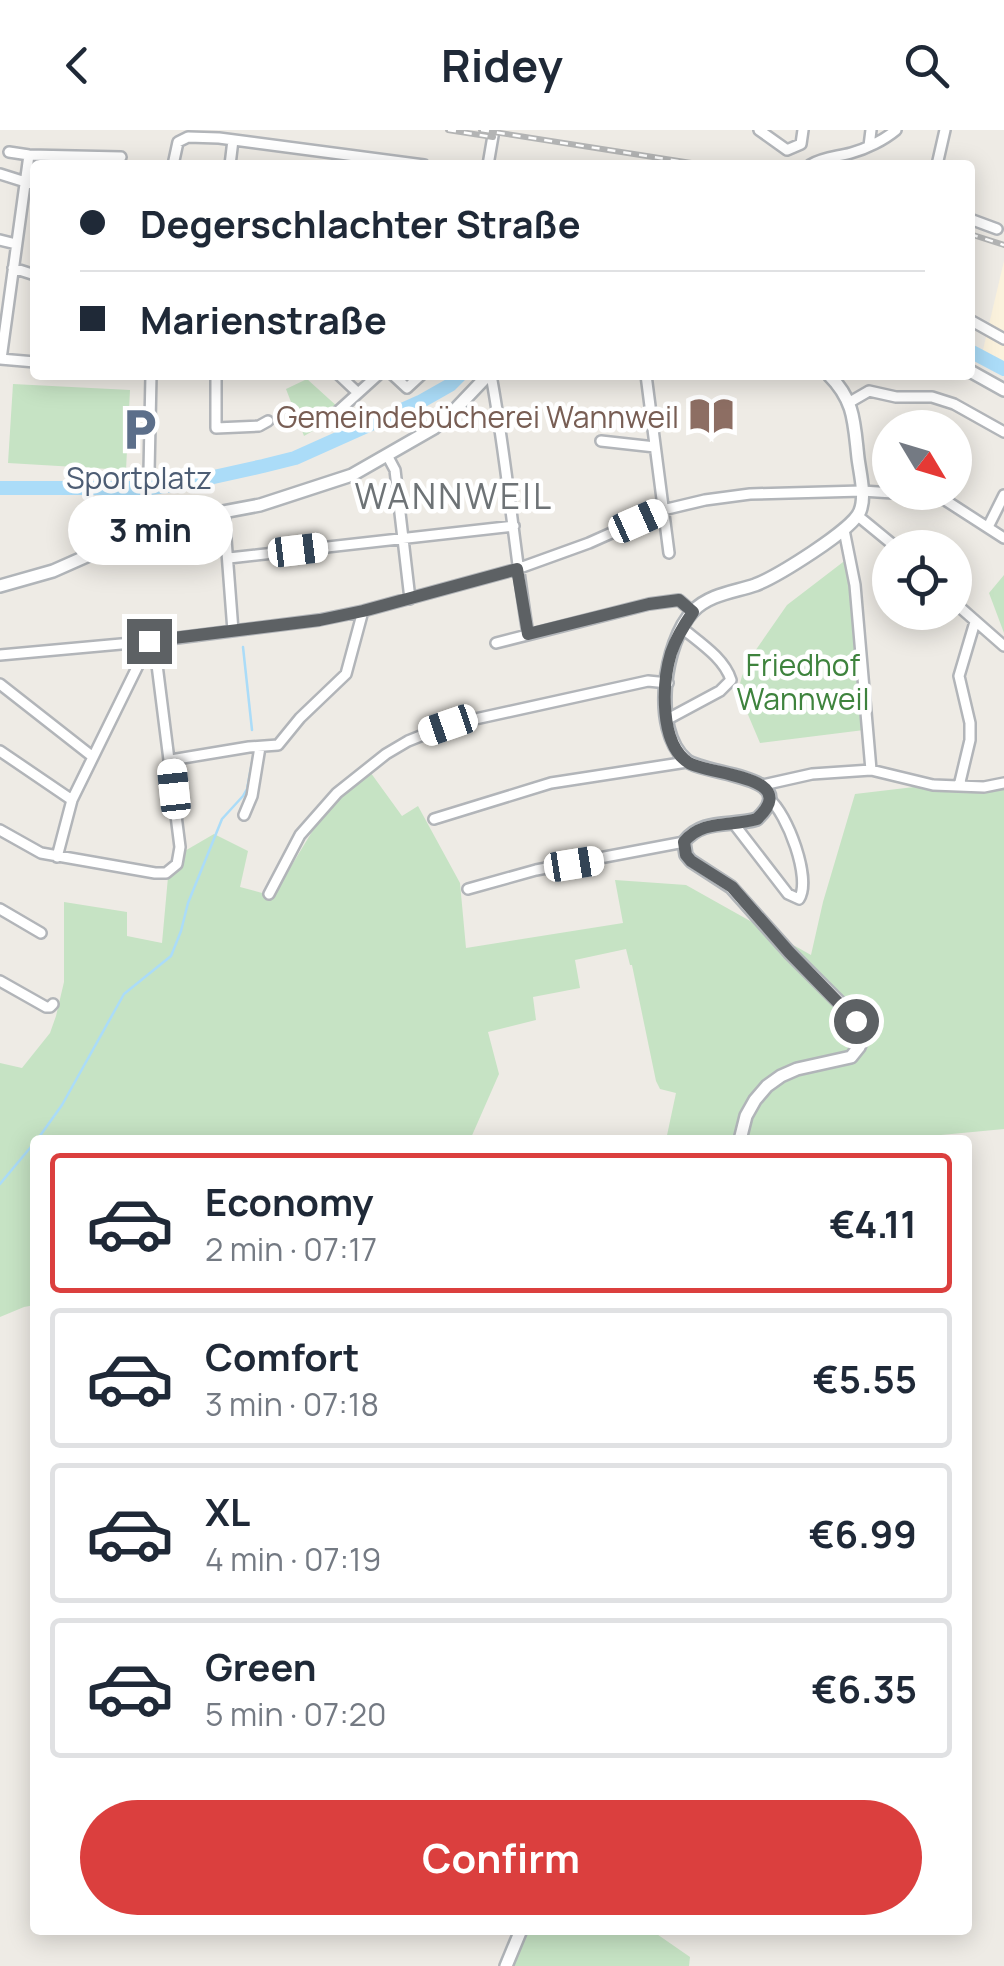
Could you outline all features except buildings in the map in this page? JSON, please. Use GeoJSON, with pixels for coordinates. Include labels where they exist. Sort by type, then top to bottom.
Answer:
{"type":"FeatureCollection","features":[{"type":"Feature","properties":{"kind":"street"},"geometry":{"type":"LineString","coordinates":[[759,130],[787,150],[801,144],[802,130]]}},
{"type":"Feature","properties":{"kind":"street"},"geometry":{"type":"LineString","coordinates":[[869,146],[870,130]]}},
{"type":"Feature","properties":{"kind":"street"},"geometry":{"type":"LineString","coordinates":[[821,160],[853,153],[896,130]]}},
{"type":"Feature","properties":{"kind":"street"},"geometry":{"type":"LineString","coordinates":[[938,160],[945,130]]}},
{"type":"Feature","properties":{"kind":"street"},"geometry":{"type":"LineString","coordinates":[[489,160],[494,131]]}},
{"type":"Feature","properties":{"kind":"street"},"geometry":{"type":"LineString","coordinates":[[174,160],[181,139],[196,137],[352,160]]}},
{"type":"Feature","properties":{"kind":"street"},"geometry":{"type":"LineString","coordinates":[[231,160],[233,140]]}},
{"type":"Feature","properties":{"kind":"street"},"geometry":{"type":"LineString","coordinates":[[9,152],[121,157]]}},
{"type":"Feature","properties":{"kind":"street"},"geometry":{"type":"LineString","coordinates":[[29,155],[30,183],[13,268],[5,284],[1,359],[30,362]]}},
{"type":"Feature","properties":{"kind":"street"},"geometry":{"type":"LineString","coordinates":[[0,174],[30,183]]}},
{"type":"Feature","properties":{"kind":"street"},"geometry":{"type":"LineString","coordinates":[[975,222],[996,229]]}},
{"type":"Feature","properties":{"kind":"street"},"geometry":{"type":"LineString","coordinates":[[0,240],[16,244]]}},
{"type":"Feature","properties":{"kind":"street"},"geometry":{"type":"LineString","coordinates":[[13,268],[30,273]]}},
{"type":"Feature","properties":{"kind":"street"},"geometry":{"type":"LineString","coordinates":[[975,323],[1004,339]]}},
{"type":"Feature","properties":{"kind":"street"},"geometry":{"type":"LineString","coordinates":[[975,375],[1004,390]]}},
{"type":"Feature","properties":{"kind":"street"},"geometry":{"type":"LineString","coordinates":[[149,472],[151,380]]}},
{"type":"Feature","properties":{"kind":"street"},"geometry":{"type":"LineString","coordinates":[[216,380],[216,428],[259,426],[268,421]]}},
{"type":"Feature","properties":{"kind":"street"},"geometry":{"type":"LineString","coordinates":[[344,380],[357,392]]}},
{"type":"Feature","properties":{"kind":"street"},"geometry":{"type":"LineString","coordinates":[[336,414],[372,380]]}},
{"type":"Feature","properties":{"kind":"street"},"geometry":{"type":"LineString","coordinates":[[0,586],[68,565],[175,521],[260,505],[352,475],[442,422],[485,380]]}},
{"type":"Feature","properties":{"kind":"street"},"geometry":{"type":"LineString","coordinates":[[491,380],[504,442],[528,634]]}},
{"type":"Feature","properties":{"kind":"street"},"geometry":{"type":"LineString","coordinates":[[647,380],[669,553]]}},
{"type":"Feature","properties":{"kind":"street"},"geometry":{"type":"LineString","coordinates":[[687,762],[674,742],[664,699],[670,656],[693,612],[710,598],[772,578],[844,530],[858,516],[862,491],[850,402],[833,380]]}},
{"type":"Feature","properties":{"kind":"street"},"geometry":{"type":"LineString","coordinates":[[850,402],[869,390],[896,397],[932,397],[954,404],[1004,432]]}},
{"type":"Feature","properties":{"kind":"street"},"geometry":{"type":"LineString","coordinates":[[601,441],[656,447]]}},
{"type":"Feature","properties":{"kind":"street"},"geometry":{"type":"LineString","coordinates":[[387,455],[394,470],[410,598]]}},
{"type":"Feature","properties":{"kind":"street"},"geometry":{"type":"LineString","coordinates":[[0,656],[233,631],[363,611],[517,569],[663,510],[750,494],[924,494],[944,500],[1004,538]]}},
{"type":"Feature","properties":{"kind":"street"},"geometry":{"type":"LineString","coordinates":[[988,527],[1004,495]]}},
{"type":"Feature","properties":{"kind":"street"},"geometry":{"type":"LineString","coordinates":[[224,512],[233,631]]}},
{"type":"Feature","properties":{"kind":"street"},"geometry":{"type":"LineString","coordinates":[[858,516],[875,530]]}},
{"type":"Feature","properties":{"kind":"street"},"geometry":{"type":"LineString","coordinates":[[229,558],[514,526]]}},
{"type":"Feature","properties":{"kind":"street"},"geometry":{"type":"LineString","coordinates":[[844,530],[855,586],[871,770]]}},
{"type":"Feature","properties":{"kind":"street"},"geometry":{"type":"LineString","coordinates":[[496,643],[649,604],[679,600],[693,612]]}},
{"type":"Feature","properties":{"kind":"street"},"geometry":{"type":"LineString","coordinates":[[171,760],[278,745],[346,674],[363,611]]}},
{"type":"Feature","properties":{"kind":"street"},"geometry":{"type":"LineString","coordinates":[[972,619],[1004,646]]}},
{"type":"Feature","properties":{"kind":"street"},"geometry":{"type":"LineString","coordinates":[[958,786],[970,740],[959,676],[975,622]]}},
{"type":"Feature","properties":{"kind":"street"},"geometry":{"type":"LineString","coordinates":[[666,720],[720,691],[731,680],[722,663],[682,628]]}},
{"type":"Feature","properties":{"kind":"street"},"geometry":{"type":"LineString","coordinates":[[57,856],[72,800],[152,641]]}},
{"type":"Feature","properties":{"kind":"street"},"geometry":{"type":"LineString","coordinates":[[0,830],[40,853],[156,874],[172,870],[180,859],[180,847],[152,641]]}},
{"type":"Feature","properties":{"kind":"street"},"geometry":{"type":"LineString","coordinates":[[269,894],[300,835],[337,793],[408,741],[448,725],[499,712],[648,681],[668,683]]}},
{"type":"Feature","properties":{"kind":"street"},"geometry":{"type":"LineString","coordinates":[[0,684],[93,757]]}},
{"type":"Feature","properties":{"kind":"street"},"geometry":{"type":"LineString","coordinates":[[244,815],[252,796],[260,747]]}},
{"type":"Feature","properties":{"kind":"street"},"geometry":{"type":"LineString","coordinates":[[0,751],[72,800]]}},
{"type":"Feature","properties":{"kind":"street"},"geometry":{"type":"LineString","coordinates":[[434,819],[551,783],[687,762],[750,779],[767,790],[765,812],[757,819],[700,827],[684,842],[536,870],[468,889]]}},
{"type":"Feature","properties":{"kind":"street"},"geometry":{"type":"LineString","coordinates":[[763,785],[812,774],[871,770],[933,785],[984,787],[1004,783]]}},
{"type":"Feature","properties":{"kind":"street"},"geometry":{"type":"LineString","coordinates":[[734,824],[788,894],[799,899],[804,890],[797,851],[778,806],[769,799]]}},
{"type":"Feature","properties":{"kind":"street"},"geometry":{"type":"LineString","coordinates":[[684,842],[691,861],[732,887],[840,1003],[860,1030],[862,1040],[851,1057],[798,1069],[767,1086],[746,1116],[741,1135]]}},
{"type":"Feature","properties":{"kind":"street"},"geometry":{"type":"LineString","coordinates":[[0,909],[41,933]]}},
{"type":"Feature","properties":{"kind":"street"},"geometry":{"type":"LineString","coordinates":[[0,980],[46,1007],[53,1004]]}},
{"type":"Feature","properties":{"kind":"street"},"geometry":{"type":"LineString","coordinates":[[506,1966],[519,1935]]}},
{"type":"Feature","properties":{"kind":"shaded area"},"geometry":{"type":"Polygon","coordinates":[[[1004,261],[1004,368],[982,354],[1004,261]]]}},
{"type":"Feature","properties":{"kind":"green space"},"geometry":{"type":"Polygon","coordinates":[[[308,380],[339,408],[304,436],[286,389],[308,380]]]}},
{"type":"Feature","properties":{"kind":"green space"},"geometry":{"type":"Polygon","coordinates":[[[13,384],[130,390],[126,470],[8,463],[13,384]]]}},
{"type":"Feature","properties":{"kind":"green space","name":"Friedhof Wannweil"},"geometry":{"type":"Polygon","coordinates":[[[847,559],[864,730],[760,743],[738,691],[742,676],[787,605],[847,559]]]}},
{"type":"Feature","properties":{"kind":"green space"},"geometry":{"type":"Polygon","coordinates":[[[1004,575],[1004,633],[989,593],[1004,575]]]}},
{"type":"Feature","properties":{"kind":"green space"},"geometry":{"type":"Polygon","coordinates":[[[368,769],[402,816],[418,806],[460,883],[466,948],[623,923],[615,880],[686,885],[811,955],[855,794],[931,785],[1004,783],[1004,1129],[941,1135],[667,1135],[676,1093],[660,1089],[656,1081],[626,949],[575,960],[580,988],[533,997],[536,1020],[488,1032],[499,1074],[472,1135],[30,1135],[30,1306],[0,1317],[0,1063],[22,1068],[50,1033],[64,982],[64,902],[127,912],[127,936],[162,943],[169,866],[183,852],[214,834],[248,851],[240,887],[273,896],[324,812],[368,769]]]}},
{"type":"Feature","properties":{"kind":"green space"},"geometry":{"type":"Polygon","coordinates":[[[519,1935],[658,1935],[690,1957],[689,1966],[506,1966],[519,1935]]]}},
{"type":"Feature","properties":{"kind":"waterway"},"geometry":{"type":"LineString","coordinates":[[975,354],[1004,369]]}},
{"type":"Feature","properties":{"kind":"waterway"},"geometry":{"type":"LineString","coordinates":[[0,488],[150,488],[263,466],[295,458],[420,402],[455,380]]}},
{"type":"Feature","properties":{"kind":"waterway"},"geometry":{"type":"LineString","coordinates":[[243,647],[252,730]]}},
{"type":"Feature","properties":{"kind":"waterway"},"geometry":{"type":"LineString","coordinates":[[41,1135],[62,1105],[124,994],[171,956],[222,819],[247,789],[254,752]]}},
{"type":"Feature","properties":{"kind":"waterway"},"geometry":{"type":"LineString","coordinates":[[0,1184],[30,1148]]}},
{"type":"Feature","properties":{"kind":"railway"},"geometry":{"type":"LineString","coordinates":[[448,130],[493,137]]}},
{"type":"Feature","properties":{"kind":"railway"},"geometry":{"type":"LineString","coordinates":[[481,130],[672,160]]}},
{"type":"Feature","properties":{"kind":"railway"},"geometry":{"type":"LineString","coordinates":[[975,236],[1004,245]]}},
{"type":"Feature","properties":{"kind":"place","name":"Gemeindebücherei Wannweil"},"geometry":{"type":"Point","coordinates":[712,416]}},
{"type":"Feature","properties":{"kind":"place","name":"Sportplatz"},"geometry":{"type":"Point","coordinates":[139,430]}},
{"type":"Feature","properties":{"kind":"district","name":"WANNWEIL"},"geometry":{"type":"Point","coordinates":[454,496]}},
{"type":"Feature","properties":{"kind":"route"},"geometry":{"type":"LineString","coordinates":[[149,641],[320,620],[517,569],[528,634],[679,600],[693,612],[670,656],[664,699],[670,734],[687,762],[750,779],[763,785],[769,794],[765,812],[757,819],[700,827],[692,832],[684,842],[686,855],[732,887],[856,1021]]}}]}
